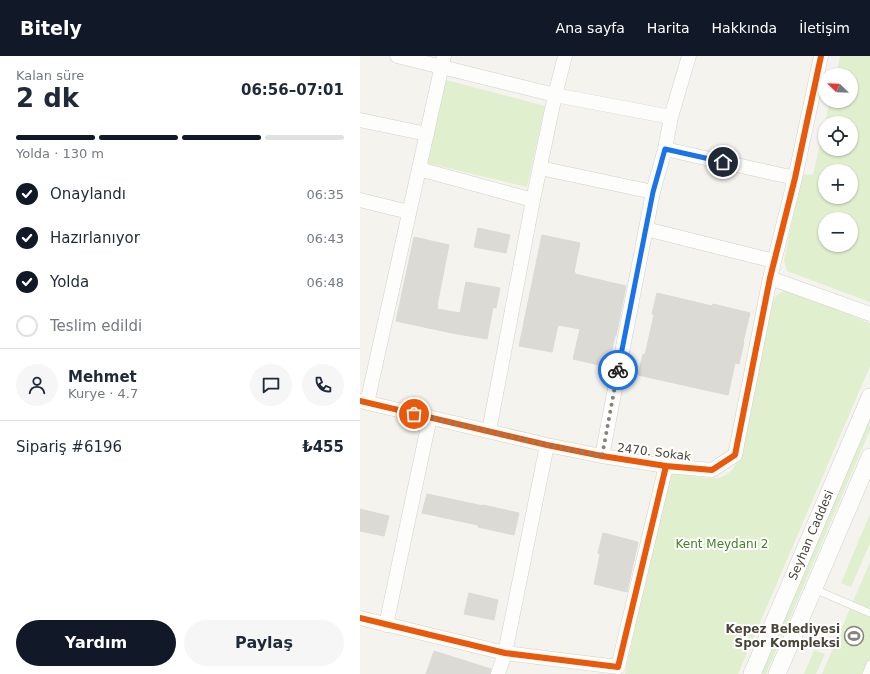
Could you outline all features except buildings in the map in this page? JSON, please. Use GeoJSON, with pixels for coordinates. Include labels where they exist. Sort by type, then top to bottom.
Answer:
{"type":"FeatureCollection","features":[{"type":"Feature","properties":{"kind":"street"},"geometry":{"type":"LineString","coordinates":[[397,56],[442,62],[555,95],[672,117]]}},
{"type":"Feature","properties":{"kind":"street"},"geometry":{"type":"LineString","coordinates":[[490,431],[533,200],[555,95],[565,56]]}},
{"type":"Feature","properties":{"kind":"street"},"geometry":{"type":"LineString","coordinates":[[602,456],[653,192],[689,56]]}},
{"type":"Feature","properties":{"kind":"street"},"geometry":{"type":"LineString","coordinates":[[821,56],[795,178],[770,278],[870,314]]}},
{"type":"Feature","properties":{"kind":"street"},"geometry":{"type":"LineString","coordinates":[[364,402],[427,134],[442,62]]}},
{"type":"Feature","properties":{"kind":"street"},"geometry":{"type":"LineString","coordinates":[[360,120],[427,134]]}},
{"type":"Feature","properties":{"kind":"street"},"geometry":{"type":"LineString","coordinates":[[665,149],[795,178]]}},
{"type":"Feature","properties":{"kind":"street"},"geometry":{"type":"LineString","coordinates":[[419,168],[533,200]]}},
{"type":"Feature","properties":{"kind":"street"},"geometry":{"type":"LineString","coordinates":[[540,168],[653,192]]}},
{"type":"Feature","properties":{"kind":"street"},"geometry":{"type":"LineString","coordinates":[[360,200],[409,212]]}},
{"type":"Feature","properties":{"kind":"street"},"geometry":{"type":"LineString","coordinates":[[646,229],[774,261]]}},
{"type":"Feature","properties":{"kind":"street","name":"2470. Sokak"},"geometry":{"type":"LineString","coordinates":[[364,402],[547,445],[602,456],[666,466],[712,470],[735,455],[770,278]]}},
{"type":"Feature","properties":{"kind":"street","name":"Seyhan Caddesi"},"geometry":{"type":"LineString","coordinates":[[752,674],[870,397]]}},
{"type":"Feature","properties":{"kind":"street"},"geometry":{"type":"LineString","coordinates":[[386,625],[430,417]]}},
{"type":"Feature","properties":{"kind":"street"},"geometry":{"type":"LineString","coordinates":[[498,674],[505,653],[547,445]]}},
{"type":"Feature","properties":{"kind":"street","name":"Seyhan Caddesi"},"geometry":{"type":"LineString","coordinates":[[777,674],[870,457]]}},
{"type":"Feature","properties":{"kind":"street"},"geometry":{"type":"LineString","coordinates":[[360,618],[505,653],[618,667],[666,466]]}},
{"type":"Feature","properties":{"kind":"lane"},"geometry":{"type":"LineString","coordinates":[[814,589],[870,612]]}},
{"type":"Feature","properties":{"kind":"lane"},"geometry":{"type":"LineString","coordinates":[[866,674],[870,664]]}},
{"type":"Feature","properties":{"kind":"green space"},"geometry":{"type":"Polygon","coordinates":[[[840,56],[870,56],[870,302],[787,271],[784,261],[802,174],[813,175],[818,153],[818,156],[858,156],[858,116],[827,116],[828,108],[858,108],[858,68],[837,68],[840,56]]]}},
{"type":"Feature","properties":{"kind":"green space"},"geometry":{"type":"Polygon","coordinates":[[[446,80],[545,106],[527,187],[427,163],[446,80]]]}},
{"type":"Feature","properties":{"kind":"green space","name":"Kent Meydanı 2"},"geometry":{"type":"Polygon","coordinates":[[[783,291],[789,291],[870,323],[870,366],[738,674],[625,674],[670,472],[706,478],[719,478],[729,473],[733,469],[739,459],[773,301],[776,296],[783,291]]]}},
{"type":"Feature","properties":{"kind":"green space"},"geometry":{"type":"Polygon","coordinates":[[[870,418],[870,430],[766,674],[761,674],[870,418]]]}},
{"type":"Feature","properties":{"kind":"green space"},"geometry":{"type":"Polygon","coordinates":[[[870,514],[870,543],[851,587],[841,583],[870,514]]]}},
{"type":"Feature","properties":{"kind":"green space","name":"Kepez Belediyesi Spor Kompleksi"},"geometry":{"type":"Polygon","coordinates":[[[870,562],[870,674],[822,674],[870,562]]]}},
{"type":"Feature","properties":{"kind":"green space"},"geometry":{"type":"Polygon","coordinates":[[[814,650],[825,654],[816,674],[804,674],[814,650]]]}},
{"type":"Feature","properties":{"kind":"cycle path"},"geometry":{"type":"LineString","coordinates":[[360,401],[547,445],[602,456],[666,466],[712,470],[735,455],[770,278],[795,178],[821,56]]}},
{"type":"Feature","properties":{"kind":"cycle path"},"geometry":{"type":"LineString","coordinates":[[360,618],[505,653],[618,667],[666,466]]}},
{"type":"Feature","properties":{"kind":"way so far"},"geometry":{"type":"LineString","coordinates":[[414,414],[547,445],[602,456],[618,370]]}},
{"type":"Feature","properties":{"kind":"place","name":"Kepez Belediyesi Spor Kompleksi"},"geometry":{"type":"Point","coordinates":[854,636]}},
{"type":"Feature","properties":{"kind":"route"},"geometry":{"type":"LineString","coordinates":[[618,370],[653,192],[665,149],[723,162]]}}]}
